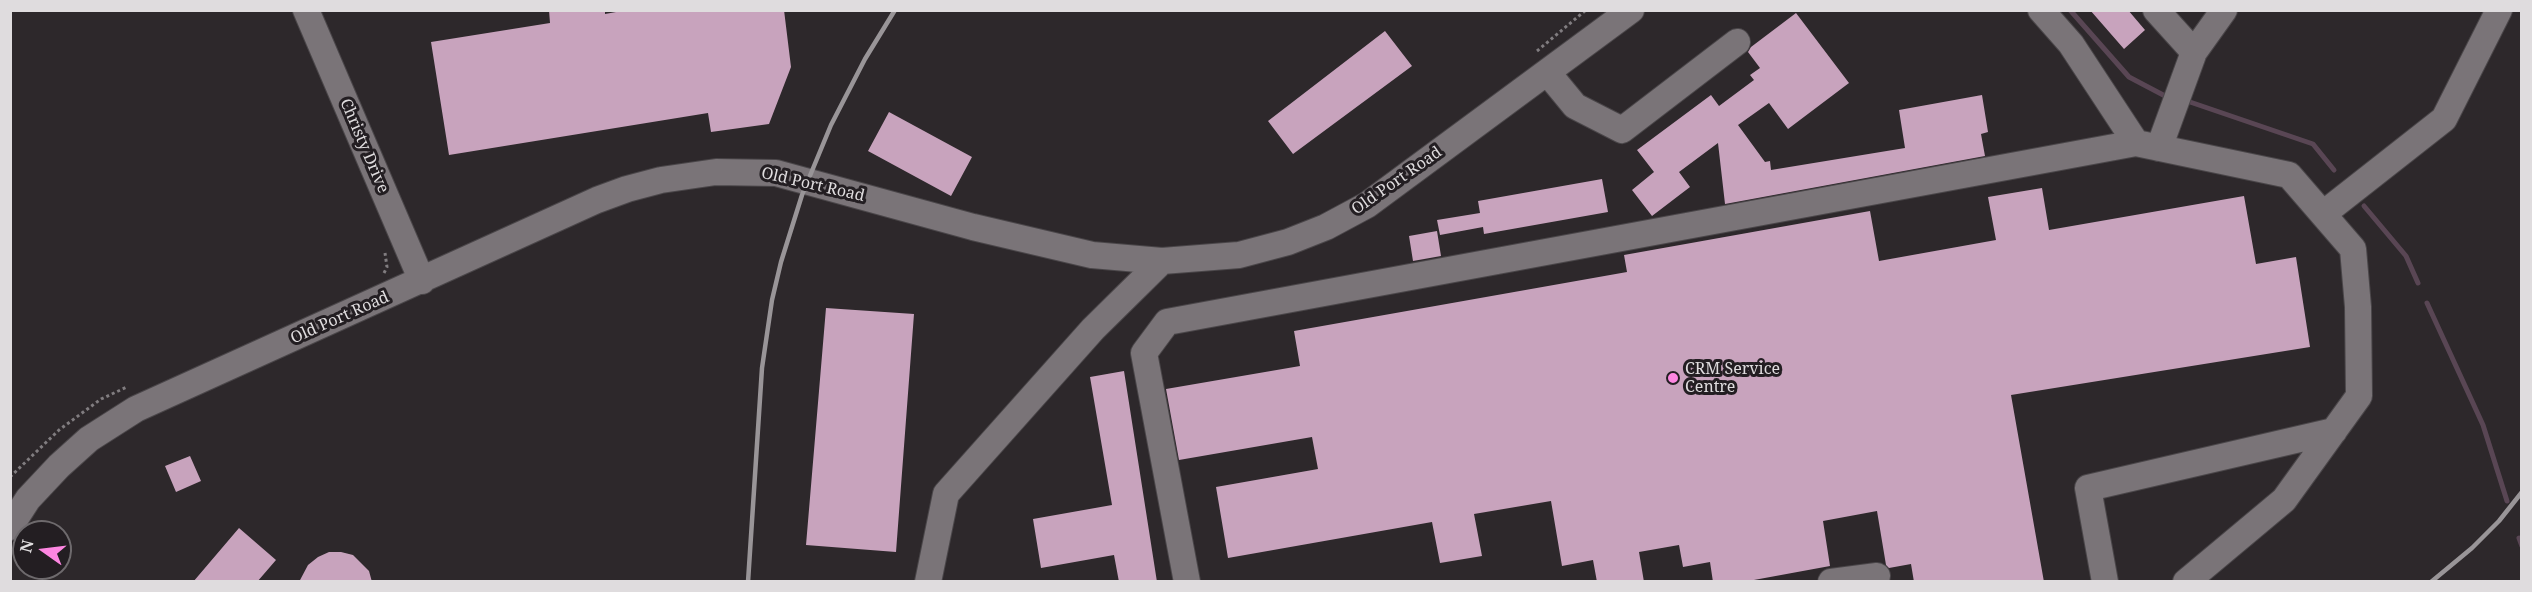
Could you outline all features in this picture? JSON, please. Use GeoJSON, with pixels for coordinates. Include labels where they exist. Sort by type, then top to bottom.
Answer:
{"type":"FeatureCollection","features":[{"type":"Feature","properties":{"kind":"street","name":"Christy Drive"},"geometry":{"type":"LineString","coordinates":[[306,10],[422,281]]}},
{"type":"Feature","properties":{"kind":"street","name":"Old Port Road"},"geometry":{"type":"LineString","coordinates":[[10,527],[28,499],[59,466],[89,439],[136,409],[597,200],[627,189],[687,176],[746,171],[776,174],[973,227],[1092,255],[1162,261],[1239,255],[1288,242],[1326,227],[1366,205],[1539,65],[1631,10]]}},
{"type":"Feature","properties":{"kind":"street"},"geometry":{"type":"LineString","coordinates":[[2041,10],[2071,44],[2148,146]]}},
{"type":"Feature","properties":{"kind":"street"},"geometry":{"type":"LineString","coordinates":[[2156,10],[2194,52]]}},
{"type":"Feature","properties":{"kind":"street"},"geometry":{"type":"LineString","coordinates":[[2148,146],[2194,52],[2224,10]]}},
{"type":"Feature","properties":{"kind":"street"},"geometry":{"type":"LineString","coordinates":[[2323,214],[2444,119],[2499,10]]}},
{"type":"Feature","properties":{"kind":"street"},"geometry":{"type":"LineString","coordinates":[[1539,65],[1575,106],[1622,130],[1737,42]]}},
{"type":"Feature","properties":{"kind":"street"},"geometry":{"type":"LineString","coordinates":[[1187,582],[1144,353],[1167,322],[2148,146],[2289,175],[2353,249],[2358,307],[2359,396],[2284,500],[2186,582]]}},
{"type":"Feature","properties":{"kind":"street"},"geometry":{"type":"LineString","coordinates":[[928,582],[946,494],[1093,329],[1162,261]]}},
{"type":"Feature","properties":{"kind":"street"},"geometry":{"type":"LineString","coordinates":[[2105,582],[2088,488],[2334,431]]}},
{"type":"Feature","properties":{"kind":"street"},"geometry":{"type":"LineString","coordinates":[[1831,582],[1876,576]]}},
{"type":"Feature","properties":{"kind":"path"},"geometry":{"type":"LineString","coordinates":[[1539,65],[1568,24],[1586,10]]}},
{"type":"Feature","properties":{"kind":"building"},"geometry":{"type":"Polygon","coordinates":[[[549,10],[605,10],[605,14],[627,10],[784,10],[791,67],[769,124],[711,132],[708,113],[449,155],[431,42],[550,23],[549,10]]]}},
{"type":"Feature","properties":{"kind":"building"},"geometry":{"type":"Polygon","coordinates":[[[2090,10],[2128,10],[2145,30],[2124,49],[2090,10]]]}},
{"type":"Feature","properties":{"kind":"building"},"geometry":{"type":"Polygon","coordinates":[[[1796,13],[1849,83],[1788,129],[1769,103],[1738,125],[1765,162],[1770,161],[1771,170],[1905,148],[1899,110],[1982,95],[1988,132],[1981,134],[1985,156],[1725,204],[1718,143],[1679,172],[1690,187],[1652,216],[1632,190],[1654,172],[1637,150],[1711,95],[1719,106],[1754,80],[1750,75],[1760,68],[1748,52],[1751,47],[1796,13]]]}},
{"type":"Feature","properties":{"kind":"building"},"geometry":{"type":"Polygon","coordinates":[[[1385,31],[1412,66],[1293,154],[1268,121],[1385,31]]]}},
{"type":"Feature","properties":{"kind":"building"},"geometry":{"type":"Polygon","coordinates":[[[889,112],[972,157],[951,196],[868,151],[889,112]]]}},
{"type":"Feature","properties":{"kind":"building"},"geometry":{"type":"Polygon","coordinates":[[[1602,179],[1608,212],[1484,234],[1483,227],[1440,235],[1437,220],[1480,213],[1478,201],[1602,179]]]}},
{"type":"Feature","properties":{"kind":"building","name":"CRM Service Centre"},"geometry":{"type":"Polygon","coordinates":[[[2042,188],[2049,230],[2244,196],[2256,264],[2296,257],[2310,347],[2011,395],[2044,582],[1914,582],[1911,564],[1889,568],[1886,565],[1877,511],[1823,521],[1830,566],[1743,582],[1713,582],[1710,562],[1683,567],[1679,545],[1639,552],[1644,582],[1597,582],[1593,560],[1562,566],[1551,501],[1474,514],[1482,556],[1440,563],[1432,522],[1228,558],[1216,487],[1318,469],[1312,437],[1179,460],[1166,389],[1300,366],[1294,331],[1627,272],[1624,255],[1870,211],[1879,261],[1996,240],[1988,197],[2042,188]]]}},
{"type":"Feature","properties":{"kind":"building"},"geometry":{"type":"Polygon","coordinates":[[[1437,231],[1441,256],[1413,261],[1409,236],[1437,231]]]}},
{"type":"Feature","properties":{"kind":"building"},"geometry":{"type":"Polygon","coordinates":[[[826,308],[914,314],[896,552],[806,545],[826,308]]]}},
{"type":"Feature","properties":{"kind":"building"},"geometry":{"type":"Polygon","coordinates":[[[1124,371],[1157,582],[1119,582],[1114,555],[1041,568],[1033,519],[1112,505],[1090,377],[1124,371]]]}},
{"type":"Feature","properties":{"kind":"building"},"geometry":{"type":"Polygon","coordinates":[[[190,456],[201,481],[176,492],[165,466],[190,456]]]}},
{"type":"Feature","properties":{"kind":"building"},"geometry":{"type":"Polygon","coordinates":[[[239,528],[276,560],[257,582],[193,582],[239,528]]]}},
{"type":"Feature","properties":{"kind":"building"},"geometry":{"type":"Polygon","coordinates":[[[329,552],[353,555],[369,571],[372,582],[299,582],[308,565],[329,552]]]}},
{"type":"Feature","properties":{"kind":"waterway"},"geometry":{"type":"LineString","coordinates":[[2070,10],[2129,77],[2167,97]]}},
{"type":"Feature","properties":{"kind":"waterway"},"geometry":{"type":"LineString","coordinates":[[2190,102],[2313,144],[2334,170]]}},
{"type":"Feature","properties":{"kind":"waterway"},"geometry":{"type":"LineString","coordinates":[[2364,206],[2406,256],[2418,283]]}},
{"type":"Feature","properties":{"kind":"waterway"},"geometry":{"type":"LineString","coordinates":[[2427,303],[2483,425],[2507,501]]}},
{"type":"Feature","properties":{"kind":"waterway"},"geometry":{"type":"LineString","coordinates":[[2519,538],[2522,546]]}},
{"type":"Feature","properties":{"kind":"railway"},"geometry":{"type":"LineString","coordinates":[[748,582],[762,368],[772,300],[781,262],[802,195],[831,125],[865,59],[895,10]]}},
{"type":"Feature","properties":{"kind":"railway"},"geometry":{"type":"LineString","coordinates":[[2431,582],[2472,548],[2499,521],[2522,492]]}},
{"type":"Feature","properties":{"kind":"place","name":"CRM Service Centre"},"geometry":{"type":"Point","coordinates":[1673,378]}}]}
